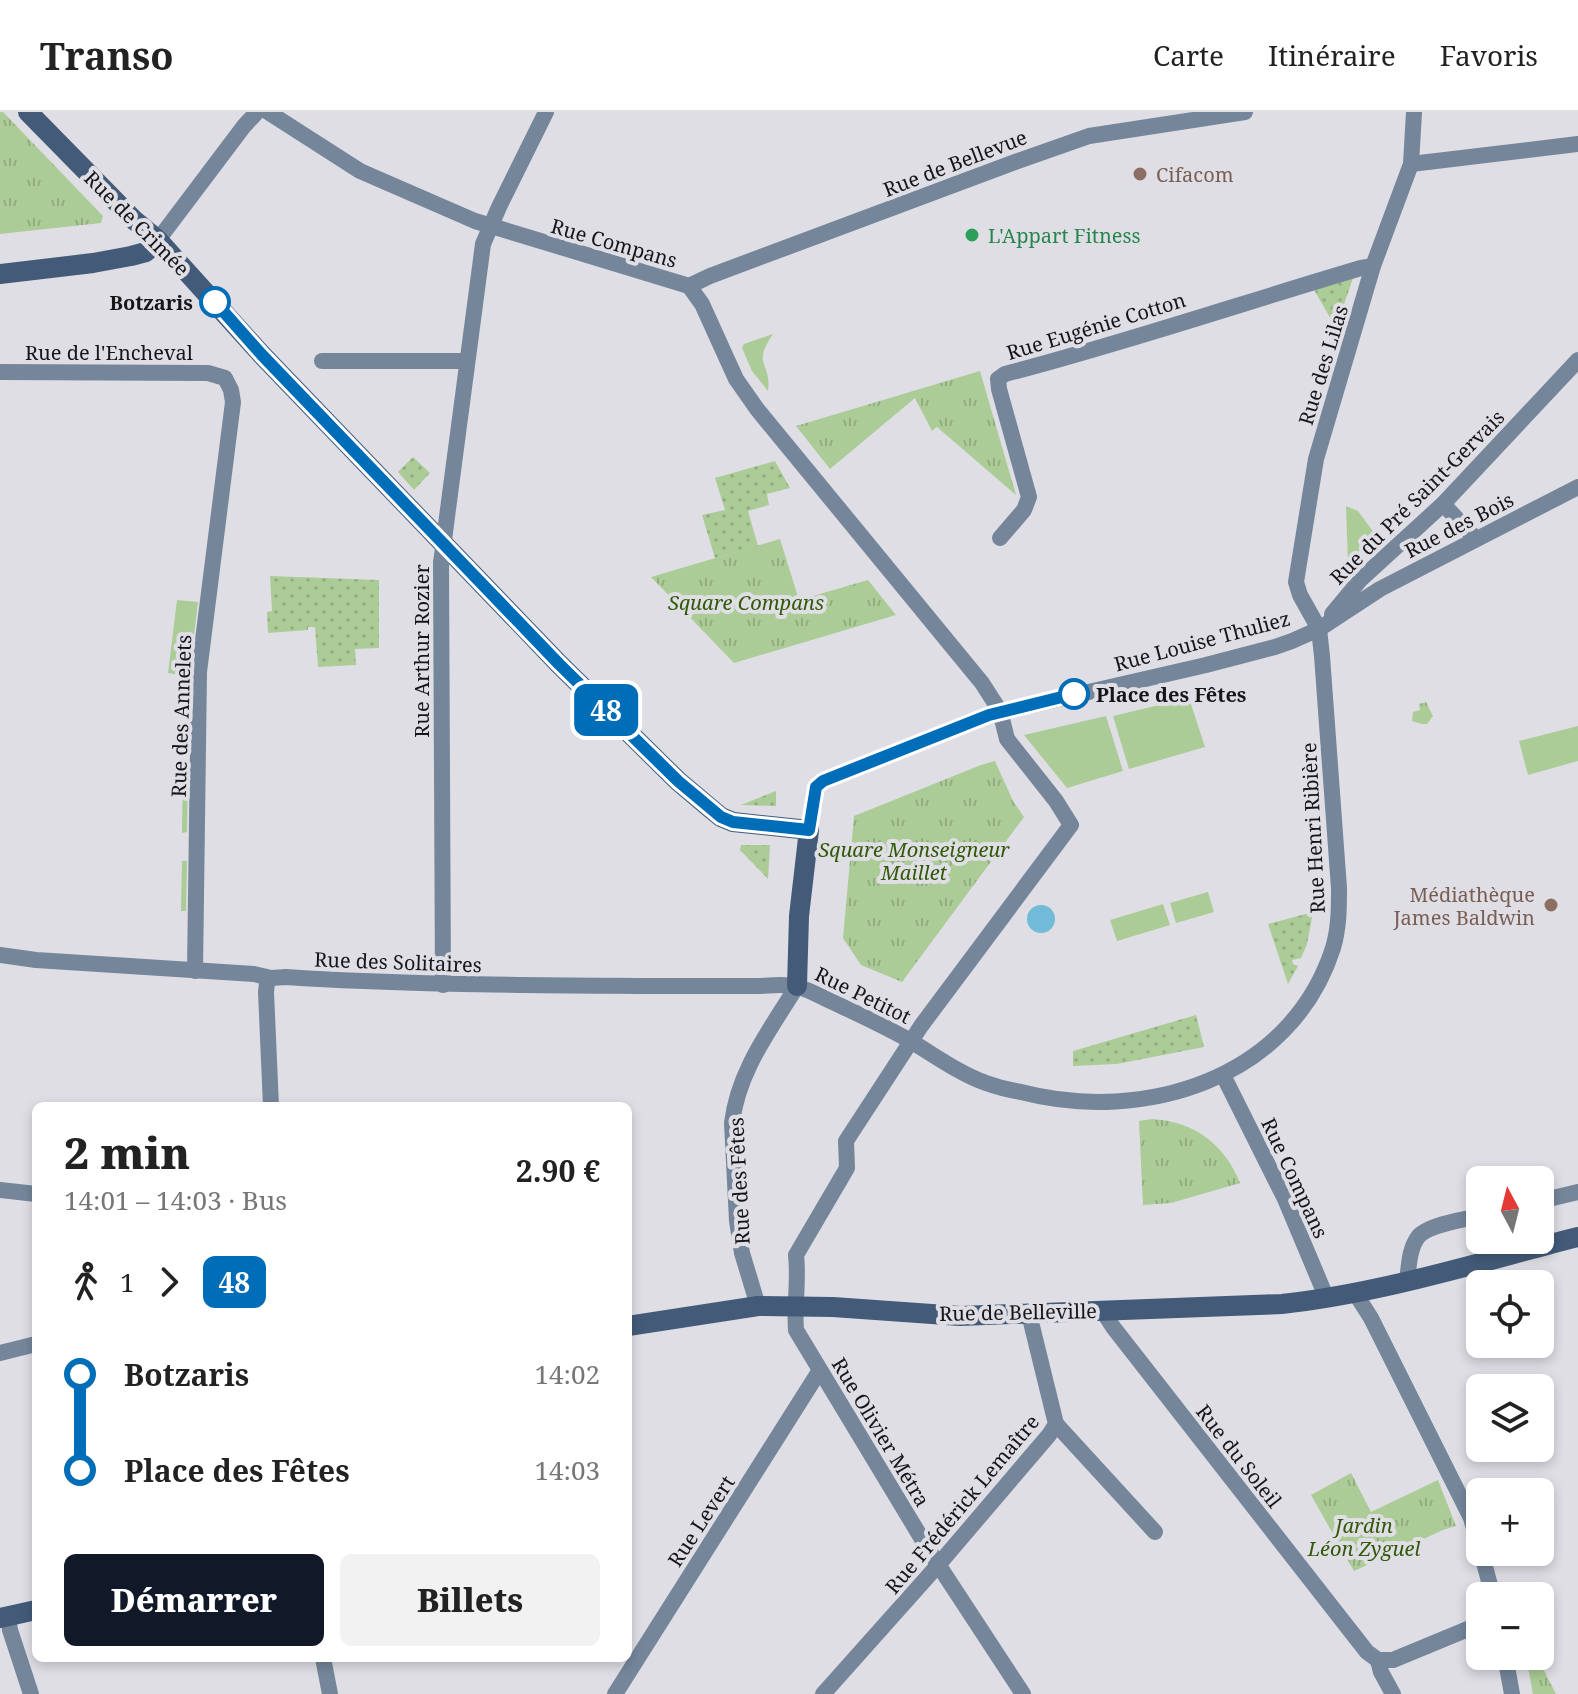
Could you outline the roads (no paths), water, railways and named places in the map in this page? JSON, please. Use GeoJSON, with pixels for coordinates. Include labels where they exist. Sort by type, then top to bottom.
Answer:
{"type":"FeatureCollection","features":[{"type":"Feature","properties":{"kind":"street","name":"Rue de Crimée"},"geometry":{"type":"LineString","coordinates":[[28,112],[134,220],[158,240],[262,355],[559,664],[678,781],[721,817],[733,822],[809,830]]}},
{"type":"Feature","properties":{"kind":"street"},"geometry":{"type":"LineString","coordinates":[[0,274],[93,263],[146,252],[257,112]]}},
{"type":"Feature","properties":{"kind":"street","name":"Rue Compans"},"geometry":{"type":"LineString","coordinates":[[268,112],[360,171],[490,227],[689,286],[702,304],[736,379],[757,409],[982,683],[1000,711],[1007,739],[1071,825],[911,1041]]}},
{"type":"Feature","properties":{"kind":"street","name":"Rue Arthur Rozier"},"geometry":{"type":"LineString","coordinates":[[443,985],[441,563],[483,244],[546,112]]}},
{"type":"Feature","properties":{"kind":"street","name":"Rue de Bellevue"},"geometry":{"type":"LineString","coordinates":[[689,286],[1089,136],[1245,112]]}},
{"type":"Feature","properties":{"kind":"street","name":"Rue des Lilas"},"geometry":{"type":"LineString","coordinates":[[1319,629],[1296,582],[1316,459],[1373,266],[1411,164],[1414,112]]}},
{"type":"Feature","properties":{"kind":"street"},"geometry":{"type":"LineString","coordinates":[[1411,164],[1578,144]]}},
{"type":"Feature","properties":{"kind":"street","name":"Rue Eugénie Cotton"},"geometry":{"type":"LineString","coordinates":[[1000,538],[1024,510],[1029,497],[998,379],[1005,374],[1373,266]]}},
{"type":"Feature","properties":{"kind":"street","name":"Rue du Pré Saint-Gervais"},"geometry":{"type":"LineString","coordinates":[[1319,629],[1361,579],[1443,504],[1578,360]]}},
{"type":"Feature","properties":{"kind":"street"},"geometry":{"type":"LineString","coordinates":[[322,361],[467,361]]}},
{"type":"Feature","properties":{"kind":"street","name":"Rue de l'Encheval"},"geometry":{"type":"LineString","coordinates":[[0,372],[218,374]]}},
{"type":"Feature","properties":{"kind":"street","name":"Rue des Annelets"},"geometry":{"type":"LineString","coordinates":[[195,971],[199,672],[233,402],[229,382],[218,374]]}},
{"type":"Feature","properties":{"kind":"street","name":"Rue des Bois"},"geometry":{"type":"LineString","coordinates":[[1319,629],[1380,589],[1578,487]]}},
{"type":"Feature","properties":{"kind":"street"},"geometry":{"type":"LineString","coordinates":[[1443,504],[1476,539]]}},
{"type":"Feature","properties":{"kind":"street","name":"Rue Louise Thuliez"},"geometry":{"type":"LineString","coordinates":[[1000,711],[1275,647],[1319,629]]}},
{"type":"Feature","properties":{"kind":"street","name":"Rue Henri Ribière"},"geometry":{"type":"LineString","coordinates":[[911,1041],[985,1083],[1060,1101],[1100,1103],[1166,1095],[1207,1083],[1284,1032],[1321,977],[1334,946],[1339,920],[1319,629]]}},
{"type":"Feature","properties":{"kind":"street"},"geometry":{"type":"LineString","coordinates":[[809,830],[816,787],[823,781],[1000,711]]}},
{"type":"Feature","properties":{"kind":"street","name":"Rue des Fêtes"},"geometry":{"type":"LineString","coordinates":[[758,1306],[742,1253],[737,1221],[732,1123],[738,1091],[746,1071],[797,986],[799,916],[809,830]]}},
{"type":"Feature","properties":{"kind":"street","name":"Rue des Solitaires"},"geometry":{"type":"LineString","coordinates":[[0,955],[254,974],[271,978],[443,985],[797,986]]}},
{"type":"Feature","properties":{"kind":"street"},"geometry":{"type":"LineString","coordinates":[[271,978],[266,992],[271,1102]]}},
{"type":"Feature","properties":{"kind":"street","name":"Rue Petitot"},"geometry":{"type":"LineString","coordinates":[[797,986],[911,1041]]}},
{"type":"Feature","properties":{"kind":"street"},"geometry":{"type":"LineString","coordinates":[[795,1307],[796,1255],[847,1168],[846,1141],[911,1041]]}},
{"type":"Feature","properties":{"kind":"street","name":"Rue Compans"},"geometry":{"type":"LineString","coordinates":[[1223,1075],[1285,1199],[1327,1299]]}},
{"type":"Feature","properties":{"kind":"street"},"geometry":{"type":"LineString","coordinates":[[0,1190],[32,1194]]}},
{"type":"Feature","properties":{"kind":"street"},"geometry":{"type":"LineString","coordinates":[[1554,1198],[1578,1192]]}},
{"type":"Feature","properties":{"kind":"street"},"geometry":{"type":"LineString","coordinates":[[1407,1281],[1411,1252],[1419,1234],[1466,1220]]}},
{"type":"Feature","properties":{"kind":"street","name":"Rue de Belleville"},"geometry":{"type":"LineString","coordinates":[[632,1325],[758,1306],[833,1307],[960,1316],[1282,1304],[1355,1293],[1578,1237]]}},
{"type":"Feature","properties":{"kind":"street"},"geometry":{"type":"LineString","coordinates":[[1355,1293],[1371,1318],[1466,1508]]}},
{"type":"Feature","properties":{"kind":"street","name":"Rue Olivier Métra"},"geometry":{"type":"LineString","coordinates":[[795,1307],[796,1330],[939,1564],[1023,1694]]}},
{"type":"Feature","properties":{"kind":"street","name":"Rue du Soleil"},"geometry":{"type":"LineString","coordinates":[[1102,1310],[1367,1652],[1378,1660],[1393,1694]]}},
{"type":"Feature","properties":{"kind":"street","name":"Rue Frédérick Lemaître"},"geometry":{"type":"LineString","coordinates":[[823,1694],[939,1564],[1056,1424],[1029,1314]]}},
{"type":"Feature","properties":{"kind":"street"},"geometry":{"type":"LineString","coordinates":[[0,1353],[32,1345]]}},
{"type":"Feature","properties":{"kind":"street","name":"Rue Levert"},"geometry":{"type":"LineString","coordinates":[[615,1694],[820,1370]]}},
{"type":"Feature","properties":{"kind":"street"},"geometry":{"type":"LineString","coordinates":[[1056,1424],[1155,1532]]}},
{"type":"Feature","properties":{"kind":"street"},"geometry":{"type":"LineString","coordinates":[[31,1694],[4,1617],[32,1611]]}},
{"type":"Feature","properties":{"kind":"street"},"geometry":{"type":"LineString","coordinates":[[1378,1660],[1393,1660],[1466,1630]]}},
{"type":"Feature","properties":{"kind":"street"},"geometry":{"type":"LineString","coordinates":[[324,1662],[330,1694]]}},
{"type":"Feature","properties":{"kind":"street"},"geometry":{"type":"LineString","coordinates":[[1508,1670],[1512,1694]]}},
{"type":"Feature","properties":{"kind":"water"},"geometry":{"type":"Polygon","coordinates":[[[1041,905],[1051,909],[1055,919],[1051,929],[1041,933],[1031,929],[1027,919],[1031,909],[1041,905]]]}},
{"type":"Feature","properties":{"kind":"place","name":"Cifacom"},"geometry":{"type":"Point","coordinates":[1140,174]}},
{"type":"Feature","properties":{"kind":"place","name":"L'Appart Fitness"},"geometry":{"type":"Point","coordinates":[972,235]}},
{"type":"Feature","properties":{"kind":"place","name":"Botzaris"},"geometry":{"type":"Point","coordinates":[215,302]}},
{"type":"Feature","properties":{"kind":"place","name":"Place des Fêtes"},"geometry":{"type":"Point","coordinates":[1074,694]}},
{"type":"Feature","properties":{"kind":"place","name":"Médiathèque James Baldwin"},"geometry":{"type":"Point","coordinates":[1551,905]}},
{"type":"Feature","properties":{"kind":"park label","name":"Square Compans"},"geometry":{"type":"Point","coordinates":[746,602]}},
{"type":"Feature","properties":{"kind":"park label","name":"Square Monseigneur Maillet"},"geometry":{"type":"Point","coordinates":[914,860]}},
{"type":"Feature","properties":{"kind":"park label","name":"Jardin Léon Zyguel"},"geometry":{"type":"Point","coordinates":[1364,1536]}}]}
